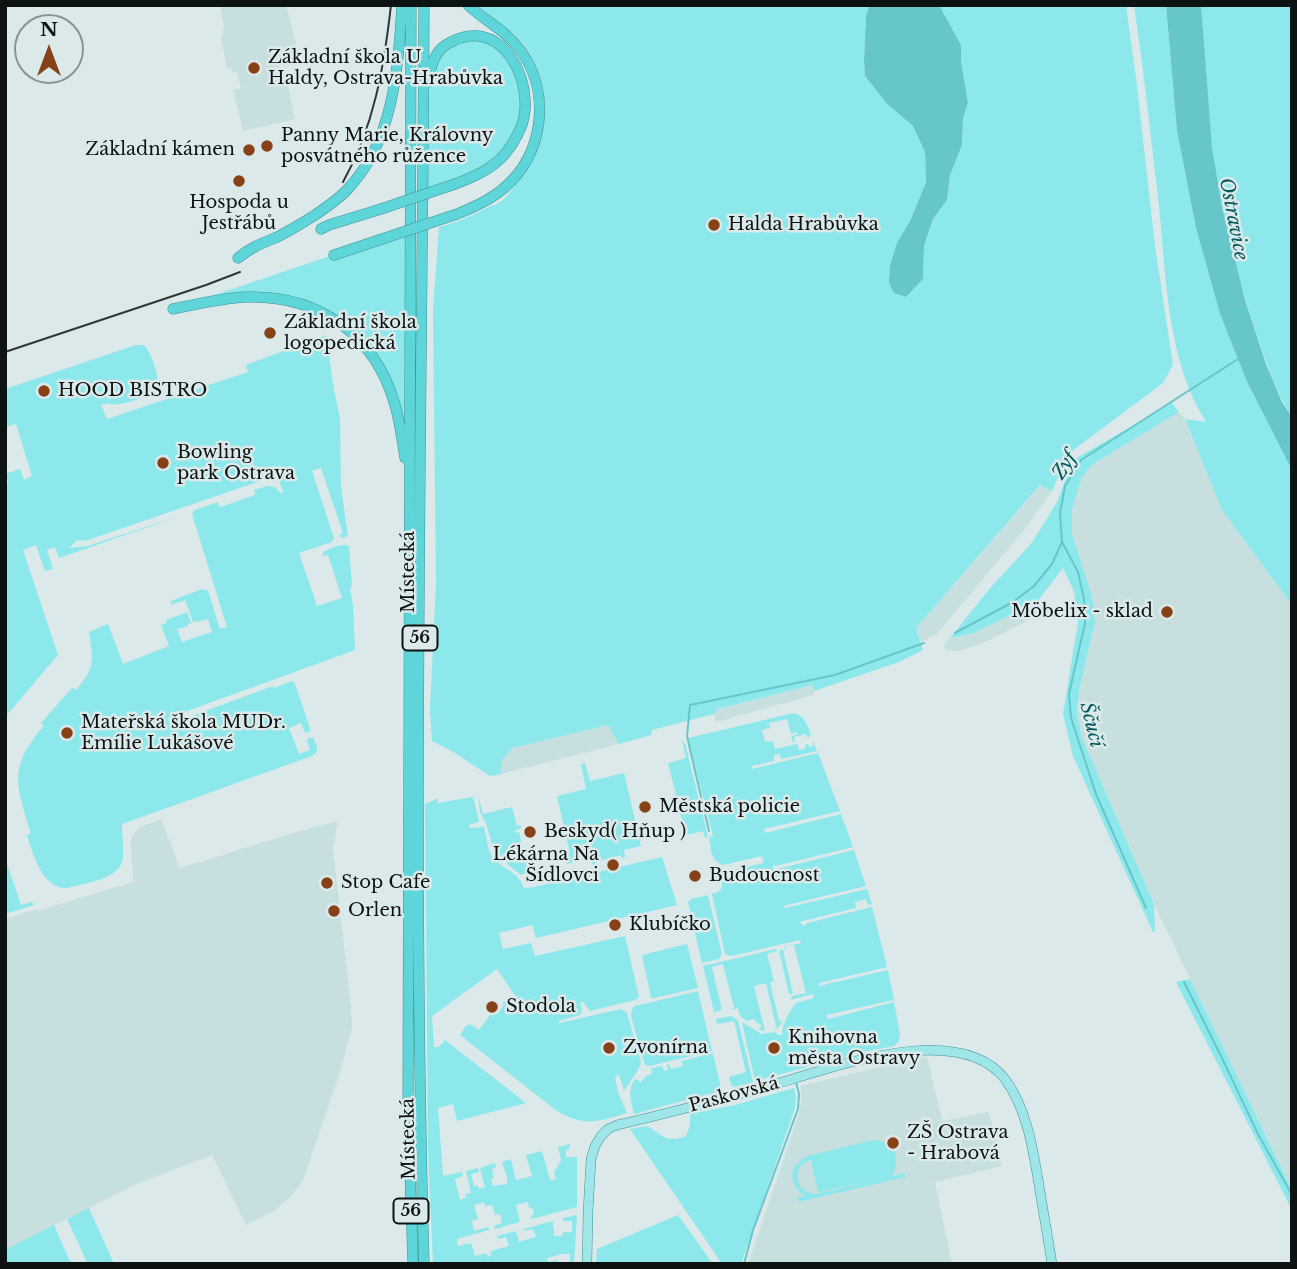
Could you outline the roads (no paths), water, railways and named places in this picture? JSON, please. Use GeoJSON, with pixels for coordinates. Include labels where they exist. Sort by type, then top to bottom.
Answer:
{"type":"FeatureCollection","features":[{"type":"Feature","properties":{"kind":"highway"},"geometry":{"type":"LineString","coordinates":[[238,258],[249,248],[277,237],[337,200],[364,168],[379,141],[392,101],[402,5]]}},
{"type":"Feature","properties":{"kind":"highway","name":"Místecká"},"geometry":{"type":"LineString","coordinates":[[411,5],[408,1110],[412,1264]]}},
{"type":"Feature","properties":{"kind":"highway","name":"Místecká"},"geometry":{"type":"LineString","coordinates":[[424,5],[418,801],[424,1264]]}},
{"type":"Feature","properties":{"kind":"highway"},"geometry":{"type":"LineString","coordinates":[[334,255],[477,206],[494,196],[517,174],[528,157],[535,143],[539,116],[536,81],[528,62],[505,34],[468,5]]}},
{"type":"Feature","properties":{"kind":"highway","name":"56"},"geometry":{"type":"LineString","coordinates":[[321,229],[455,184],[480,174],[500,159],[512,145],[523,120],[525,101],[520,74],[509,55],[489,38],[473,35],[461,37],[446,44],[435,57],[429,75],[423,166]]}},
{"type":"Feature","properties":{"kind":"highway","name":"56"},"geometry":{"type":"LineString","coordinates":[[173,309],[239,298],[276,299],[326,314],[345,326],[371,352],[388,385],[399,421],[410,488]]}},
{"type":"Feature","properties":{"kind":"main road","name":"Paskovská"},"geometry":{"type":"LineString","coordinates":[[587,1264],[591,1159],[601,1136],[614,1126],[862,1059],[909,1051],[950,1052],[975,1059],[993,1068],[1003,1077],[1014,1094],[1028,1132],[1052,1264]]}},
{"type":"Feature","properties":{"kind":"waterway","name":"Zyf"},"geometry":{"type":"LineString","coordinates":[[955,633],[1013,602],[1034,586],[1052,564],[1062,542],[1060,513],[1065,486],[1081,460],[1238,359]]}},
{"type":"Feature","properties":{"kind":"waterway","name":"Ščučí"},"geometry":{"type":"LineString","coordinates":[[1062,542],[1078,572],[1084,599],[1085,623],[1069,694],[1071,718],[1096,794],[1146,908]]}},
{"type":"Feature","properties":{"kind":"waterway","name":"Zyf"},"geometry":{"type":"LineString","coordinates":[[709,831],[687,736],[690,705],[835,675],[924,643]]}},
{"type":"Feature","properties":{"kind":"waterway","name":"Ščučí"},"geometry":{"type":"LineString","coordinates":[[1184,982],[1258,1134],[1292,1195]]}},
{"type":"Feature","properties":{"kind":"waterway"},"geometry":{"type":"LineString","coordinates":[[744,1264],[753,1230],[798,1109],[799,1094],[796,1082]]}},
{"type":"Feature","properties":{"kind":"tram line"},"geometry":{"type":"LineString","coordinates":[[343,182],[363,140],[376,96],[391,5]]}},
{"type":"Feature","properties":{"kind":"tram line"},"geometry":{"type":"LineString","coordinates":[[5,352],[240,272]]}},
{"type":"Feature","properties":{"kind":"place","name":"Základní škola U Haldy, Ostrava-Hrabůvka"},"geometry":{"type":"Point","coordinates":[254,68]}},
{"type":"Feature","properties":{"kind":"place","name":"Panny Marie, Královny posvátného růžence"},"geometry":{"type":"Point","coordinates":[267,146]}},
{"type":"Feature","properties":{"kind":"place","name":"Základní kámen"},"geometry":{"type":"Point","coordinates":[249,150]}},
{"type":"Feature","properties":{"kind":"place","name":"Hospoda u Jestřábů"},"geometry":{"type":"Point","coordinates":[239,181]}},
{"type":"Feature","properties":{"kind":"place","name":"Halda Hrabůvka"},"geometry":{"type":"Point","coordinates":[714,225]}},
{"type":"Feature","properties":{"kind":"place","name":"Základní škola logopedická"},"geometry":{"type":"Point","coordinates":[270,333]}},
{"type":"Feature","properties":{"kind":"place","name":"HOOD BISTRO"},"geometry":{"type":"Point","coordinates":[44,391]}},
{"type":"Feature","properties":{"kind":"place","name":"Bowling park Ostrava"},"geometry":{"type":"Point","coordinates":[163,463]}},
{"type":"Feature","properties":{"kind":"place","name":"Möbelix - sklad"},"geometry":{"type":"Point","coordinates":[1167,612]}},
{"type":"Feature","properties":{"kind":"place","name":"Mateřská škola MUDr. Emílie Lukášové"},"geometry":{"type":"Point","coordinates":[67,733]}},
{"type":"Feature","properties":{"kind":"place","name":"Městská policie"},"geometry":{"type":"Point","coordinates":[645,807]}},
{"type":"Feature","properties":{"kind":"place","name":"Beskyd( Hňup )"},"geometry":{"type":"Point","coordinates":[530,832]}},
{"type":"Feature","properties":{"kind":"place","name":"Lékárna Na Šídlovci"},"geometry":{"type":"Point","coordinates":[613,865]}},
{"type":"Feature","properties":{"kind":"place","name":"Budoucnost"},"geometry":{"type":"Point","coordinates":[695,876]}},
{"type":"Feature","properties":{"kind":"place","name":"Stop Cafe"},"geometry":{"type":"Point","coordinates":[327,883]}},
{"type":"Feature","properties":{"kind":"place","name":"Orlen"},"geometry":{"type":"Point","coordinates":[334,911]}},
{"type":"Feature","properties":{"kind":"place","name":"Klubíčko"},"geometry":{"type":"Point","coordinates":[615,925]}},
{"type":"Feature","properties":{"kind":"place","name":"Stodola"},"geometry":{"type":"Point","coordinates":[492,1007]}},
{"type":"Feature","properties":{"kind":"place","name":"Zvonírna"},"geometry":{"type":"Point","coordinates":[609,1048]}},
{"type":"Feature","properties":{"kind":"place","name":"Knihovna města Ostravy"},"geometry":{"type":"Point","coordinates":[774,1048]}},
{"type":"Feature","properties":{"kind":"place","name":"ZŠ Ostrava - Hrabová"},"geometry":{"type":"Point","coordinates":[893,1143]}},
{"type":"Feature","properties":{"kind":"water label","name":"Ostravice"},"geometry":{"type":"Point","coordinates":[1233,219]}}]}
